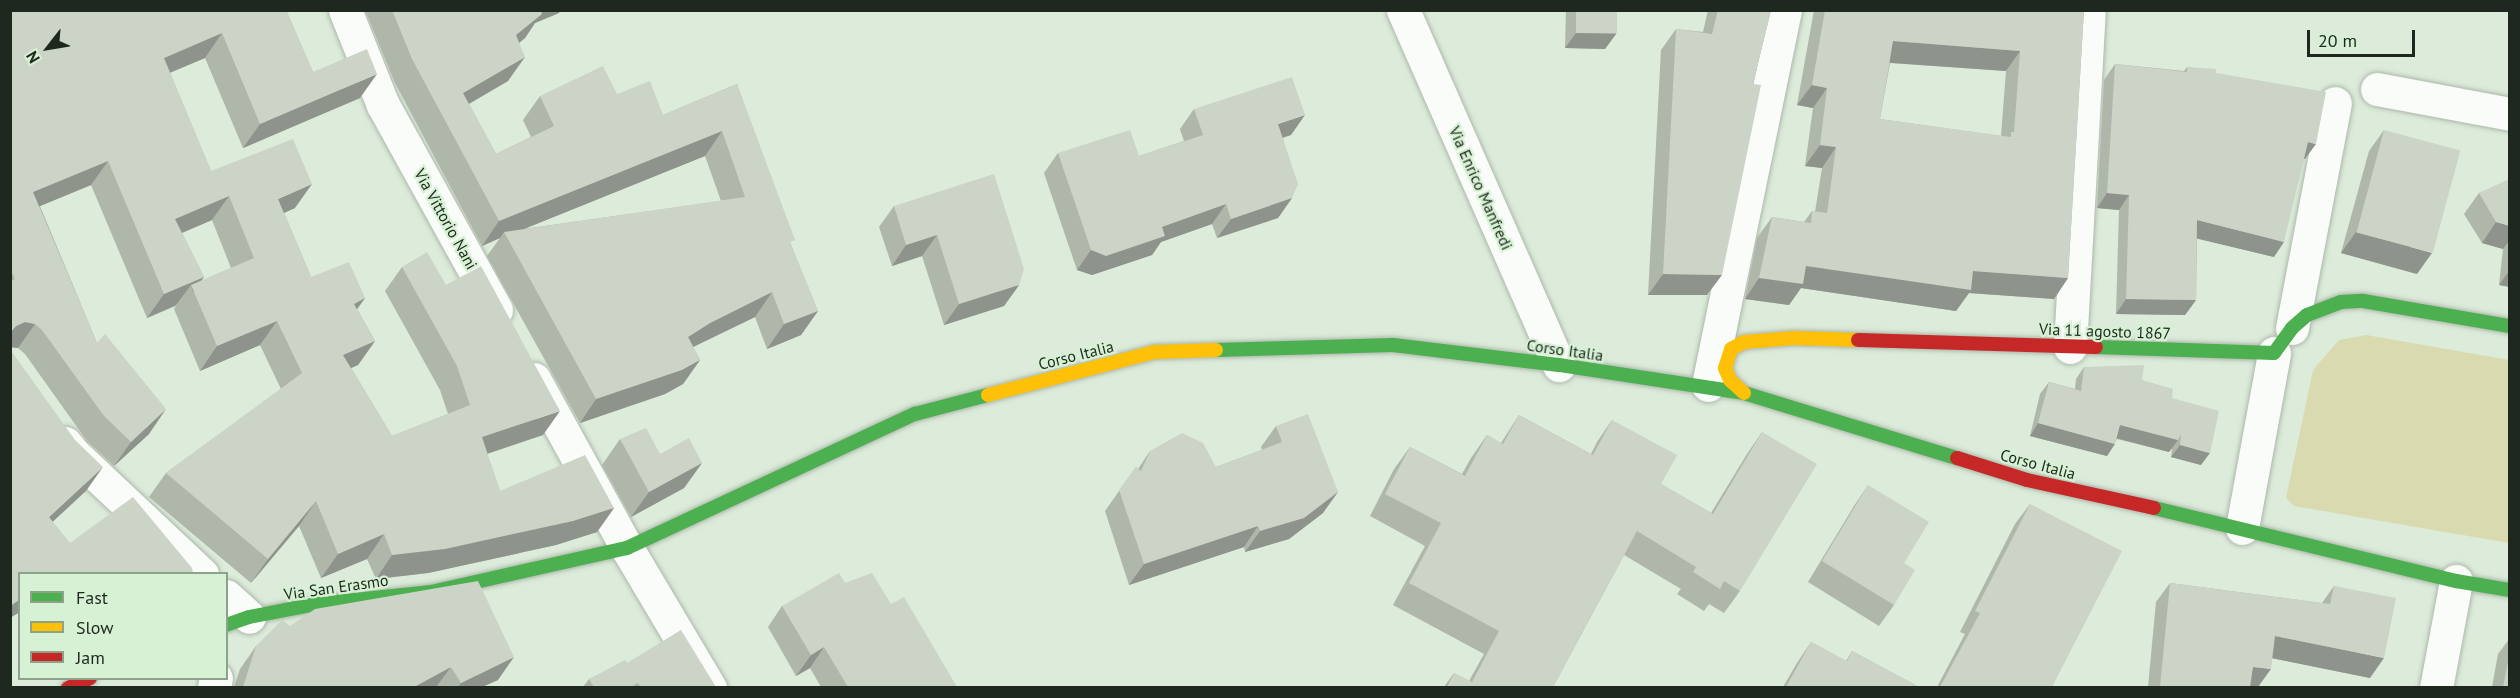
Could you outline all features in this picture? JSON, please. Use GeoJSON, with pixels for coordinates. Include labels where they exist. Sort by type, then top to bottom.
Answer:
{"type":"FeatureCollection","features":[{"type":"Feature","properties":{"kind":"main road"},"geometry":{"type":"LineString","coordinates":[[2283,341],[2307,315],[2341,302],[2363,301],[2510,326]]}},
{"type":"Feature","properties":{"kind":"main road","name":"Via 11 agosto 1867"},"geometry":{"type":"LineString","coordinates":[[1744,393],[1730,380],[1725,368],[1731,350],[1744,342],[1760,339],[1794,338],[2070,347],[2283,341]]}},
{"type":"Feature","properties":{"kind":"main road","name":"Corso Italia"},"geometry":{"type":"LineString","coordinates":[[627,548],[915,414],[1154,352],[1393,345],[1559,365],[1744,393],[2027,480],[2242,528],[2456,581],[2510,590]]}},
{"type":"Feature","properties":{"kind":"main road","name":"Via San Erasmo"},"geometry":{"type":"LineString","coordinates":[[232,620],[316,604],[431,592],[627,548]]}},
{"type":"Feature","properties":{"kind":"main road"},"geometry":{"type":"LineString","coordinates":[[68,687],[85,680]]}},
{"type":"Feature","properties":{"kind":"street","name":"Via Vittorio Nani"},"geometry":{"type":"LineString","coordinates":[[345,10],[383,105],[627,548],[710,687]]}},
{"type":"Feature","properties":{"kind":"street","name":"Via Enrico Manfredi"},"geometry":{"type":"LineString","coordinates":[[1402,10],[1559,365]]}},
{"type":"Feature","properties":{"kind":"street"},"geometry":{"type":"LineString","coordinates":[[1707,388],[1785,10]]}},
{"type":"Feature","properties":{"kind":"street"},"geometry":{"type":"LineString","coordinates":[[2070,347],[2089,10]]}},
{"type":"Feature","properties":{"kind":"street"},"geometry":{"type":"LineString","coordinates":[[2377,89],[2510,114]]}},
{"type":"Feature","properties":{"kind":"street"},"geometry":{"type":"LineString","coordinates":[[2242,528],[2335,103]]}},
{"type":"Feature","properties":{"kind":"street"},"geometry":{"type":"LineString","coordinates":[[45,414],[73,453],[201,572]]}},
{"type":"Feature","properties":{"kind":"street"},"geometry":{"type":"LineString","coordinates":[[2436,687],[2456,581]]}},
{"type":"Feature","properties":{"kind":"green space"},"geometry":{"type":"Polygon","coordinates":[[[2366,335],[2509,360],[2509,543],[2294,506],[2286,498],[2313,370],[2339,340],[2366,335]]]}},
{"type":"Feature","properties":{"kind":"building"},"geometry":{"type":"Polygon","coordinates":[[[10,10],[286,10],[313,72],[367,49],[377,74],[260,124],[222,33],[164,58],[211,171],[293,139],[312,184],[278,199],[311,277],[349,262],[365,298],[354,304],[375,341],[343,355],[392,436],[470,405],[457,366],[402,267],[427,252],[446,285],[481,266],[560,411],[482,437],[500,491],[585,455],[614,508],[573,521],[445,549],[392,555],[384,534],[338,554],[316,501],[268,559],[166,473],[302,373],[277,321],[217,346],[191,285],[254,258],[229,196],[175,219],[204,277],[164,294],[108,161],[33,192],[97,343],[105,334],[166,409],[131,442],[104,416],[42,330],[35,324],[25,322],[16,326],[10,333],[10,281],[15,279],[10,269],[10,10]]]}},
{"type":"Feature","properties":{"kind":"building"},"geometry":{"type":"Polygon","coordinates":[[[392,10],[541,10],[542,14],[516,35],[525,57],[463,93],[496,154],[554,126],[540,96],[603,66],[617,94],[650,81],[663,115],[737,84],[795,240],[790,242],[818,311],[784,324],[772,292],[710,323],[688,337],[700,360],[682,370],[596,399],[504,232],[745,197],[722,131],[499,221],[412,59],[392,10]]]}},
{"type":"Feature","properties":{"kind":"building"},"geometry":{"type":"Polygon","coordinates":[[[1576,10],[1617,10],[1617,33],[1576,33],[1576,10]]]}},
{"type":"Feature","properties":{"kind":"building"},"geometry":{"type":"Polygon","coordinates":[[[1718,10],[1771,10],[1753,84],[1761,85],[1722,275],[1663,274],[1676,29],[1712,34],[1718,10]]]}},
{"type":"Feature","properties":{"kind":"building"},"geometry":{"type":"Polygon","coordinates":[[[1825,10],[2084,10],[2068,278],[1973,271],[1971,290],[1806,266],[1803,284],[1759,278],[1772,217],[1811,223],[1812,211],[1827,213],[1836,147],[1820,145],[1827,88],[1812,85],[1825,10]],[[1893,41],[1880,119],[2011,137],[2011,132],[2014,132],[2020,51],[1893,41]]]}},
{"type":"Feature","properties":{"kind":"building"},"geometry":{"type":"Polygon","coordinates":[[[2115,64],[2187,72],[2187,67],[2216,69],[2216,73],[2326,92],[2316,144],[2308,142],[2284,242],[2197,220],[2196,300],[2126,299],[2129,195],[2107,193],[2115,64]]]}},
{"type":"Feature","properties":{"kind":"building"},"geometry":{"type":"Polygon","coordinates":[[[1292,77],[1305,115],[1278,124],[1298,184],[1292,198],[1231,219],[1226,204],[1162,227],[1165,236],[1106,256],[1091,250],[1058,153],[1130,130],[1139,156],[1203,135],[1194,109],[1292,77]]]}},
{"type":"Feature","properties":{"kind":"building"},"geometry":{"type":"Polygon","coordinates":[[[2384,130],[2460,150],[2433,253],[2357,232],[2384,130]]]}},
{"type":"Feature","properties":{"kind":"building"},"geometry":{"type":"Polygon","coordinates":[[[994,174],[1024,269],[1019,285],[959,304],[937,235],[906,245],[894,206],[994,174]]]}},
{"type":"Feature","properties":{"kind":"building"},"geometry":{"type":"Polygon","coordinates":[[[2507,180],[2510,181],[2510,226],[2496,222],[2479,193],[2507,180]]]}},
{"type":"Feature","properties":{"kind":"building"},"geometry":{"type":"Polygon","coordinates":[[[10,348],[75,440],[103,467],[49,517],[70,543],[133,497],[192,568],[193,572],[18,572],[18,600],[10,606],[10,348]]]}},
{"type":"Feature","properties":{"kind":"building"},"geometry":{"type":"Polygon","coordinates":[[[2144,365],[2142,380],[2173,389],[2172,398],[2219,411],[2210,453],[2180,445],[2181,434],[2178,440],[2120,425],[2115,444],[2038,423],[2049,382],[2081,391],[2084,367],[2144,365]]]}},
{"type":"Feature","properties":{"kind":"building"},"geometry":{"type":"Polygon","coordinates":[[[1308,414],[1338,492],[1304,518],[1260,531],[1258,526],[1144,564],[1119,490],[1136,467],[1141,471],[1150,451],[1182,433],[1203,443],[1216,467],[1282,442],[1276,426],[1308,414]]]}},
{"type":"Feature","properties":{"kind":"building"},"geometry":{"type":"Polygon","coordinates":[[[1519,415],[1593,455],[1612,420],[1677,455],[1661,484],[1713,514],[1762,432],[1817,464],[1740,591],[1724,581],[1720,589],[1693,572],[1696,567],[1637,531],[1553,687],[1447,687],[1454,673],[1472,682],[1499,631],[1409,583],[1441,523],[1385,494],[1410,447],[1465,476],[1487,435],[1503,444],[1519,415]]]}},
{"type":"Feature","properties":{"kind":"building"},"geometry":{"type":"Polygon","coordinates":[[[646,428],[660,454],[689,438],[702,463],[649,492],[620,439],[646,428]]]}},
{"type":"Feature","properties":{"kind":"building"},"geometry":{"type":"Polygon","coordinates":[[[1868,485],[1929,522],[1904,563],[1915,570],[1894,605],[1822,561],[1868,485]]]}},
{"type":"Feature","properties":{"kind":"building"},"geometry":{"type":"Polygon","coordinates":[[[2030,504],[2122,551],[2052,687],[1940,687],[1980,613],[1975,611],[2030,504]]]}},
{"type":"Feature","properties":{"kind":"building"},"geometry":{"type":"Polygon","coordinates":[[[839,573],[845,583],[872,573],[891,604],[904,597],[957,687],[848,687],[824,647],[811,655],[782,606],[839,573]]]}},
{"type":"Feature","properties":{"kind":"building"},"geometry":{"type":"Polygon","coordinates":[[[478,581],[514,657],[461,683],[451,667],[414,687],[243,687],[256,646],[282,620],[290,626],[315,609],[478,581]]]}},
{"type":"Feature","properties":{"kind":"building"},"geometry":{"type":"Polygon","coordinates":[[[2170,583],[2330,604],[2334,586],[2396,598],[2384,658],[2275,636],[2271,669],[2253,667],[2250,687],[2160,687],[2170,583]]]}},
{"type":"Feature","properties":{"kind":"building"},"geometry":{"type":"Polygon","coordinates":[[[681,630],[716,687],[641,687],[638,683],[631,687],[594,687],[589,679],[625,660],[627,663],[681,630]]]}},
{"type":"Feature","properties":{"kind":"building"},"geometry":{"type":"Polygon","coordinates":[[[1811,642],[1847,661],[1852,651],[1919,687],[1786,687],[1811,642]]]}},
{"type":"Feature","properties":{"kind":"building"},"geometry":{"type":"Polygon","coordinates":[[[2510,651],[2510,687],[2503,687],[2510,651]]]}},
{"type":"Feature","properties":{"kind":"traffic: fast"},"geometry":{"type":"LineString","coordinates":[[2096,347],[2274,353],[2292,328],[2307,315],[2341,302],[2363,301],[2510,326]]}},
{"type":"Feature","properties":{"kind":"traffic: fast"},"geometry":{"type":"LineString","coordinates":[[1216,350],[1393,345],[1559,365],[1744,393],[1957,458]]}},
{"type":"Feature","properties":{"kind":"traffic: fast"},"geometry":{"type":"LineString","coordinates":[[228,624],[249,617],[316,604],[431,592],[627,548],[915,414],[988,395]]}},
{"type":"Feature","properties":{"kind":"traffic: fast"},"geometry":{"type":"LineString","coordinates":[[2154,508],[2456,581],[2510,590]]}},
{"type":"Feature","properties":{"kind":"traffic: slow"},"geometry":{"type":"LineString","coordinates":[[1744,393],[1730,380],[1725,368],[1731,349],[1744,342],[1794,338],[1858,340]]}},
{"type":"Feature","properties":{"kind":"traffic: slow"},"geometry":{"type":"LineString","coordinates":[[988,395],[1154,352],[1216,350]]}},
{"type":"Feature","properties":{"kind":"traffic: jam"},"geometry":{"type":"LineString","coordinates":[[1858,340],[2096,347]]}},
{"type":"Feature","properties":{"kind":"traffic: jam"},"geometry":{"type":"LineString","coordinates":[[1957,458],[2027,480],[2154,508]]}},
{"type":"Feature","properties":{"kind":"traffic: jam"},"geometry":{"type":"LineString","coordinates":[[68,688],[86,680]]}}]}
